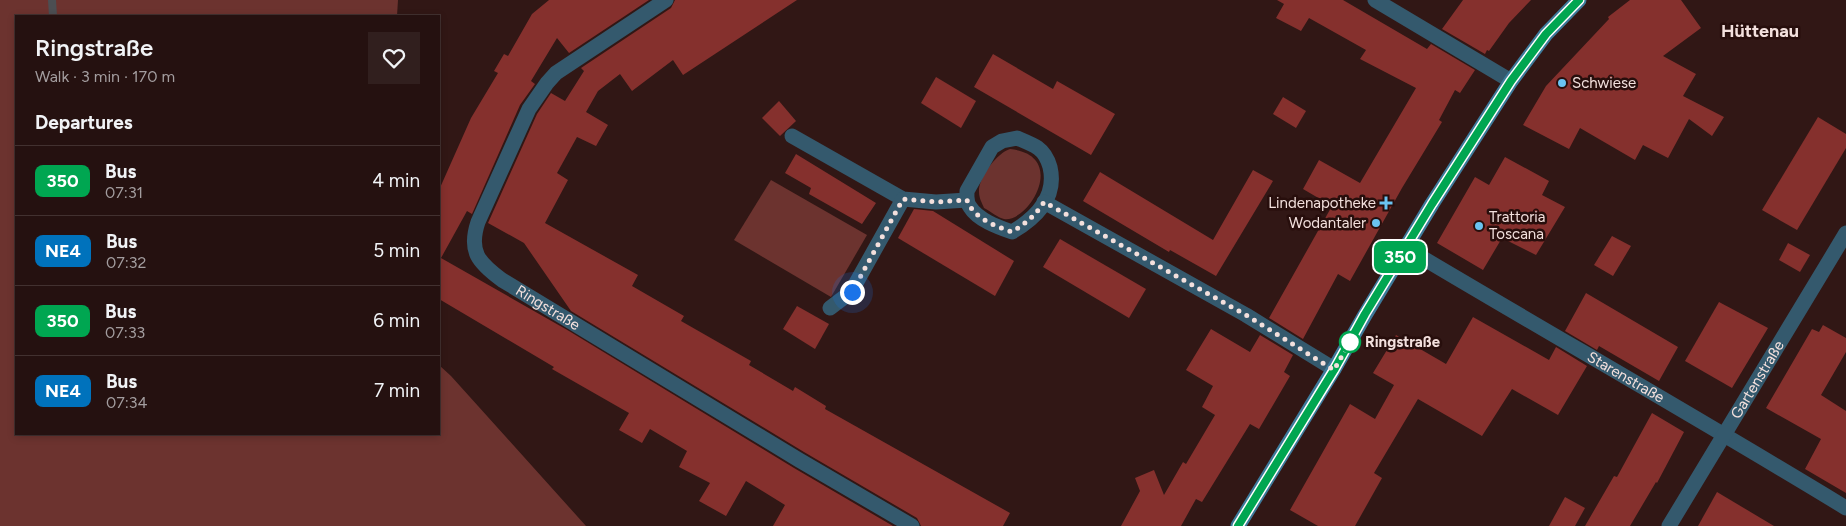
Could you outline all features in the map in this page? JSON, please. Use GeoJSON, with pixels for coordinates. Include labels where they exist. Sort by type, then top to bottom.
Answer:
{"type":"FeatureCollection","features":[{"type":"Feature","properties":{"kind":"street","name":"Ringstraße"},"geometry":{"type":"LineString","coordinates":[[666,0],[556,73],[547,83],[529,109],[478,222],[474,238],[474,251],[485,266],[502,280],[799,460],[912,526]]}},
{"type":"Feature","properties":{"kind":"street"},"geometry":{"type":"LineString","coordinates":[[1375,0],[1511,81]]}},
{"type":"Feature","properties":{"kind":"street"},"geometry":{"type":"LineString","coordinates":[[1238,526],[1406,248],[1511,81],[1546,34],[1579,0]]}},
{"type":"Feature","properties":{"kind":"street"},"geometry":{"type":"LineString","coordinates":[[792,136],[903,199],[936,202],[967,200]]}},
{"type":"Feature","properties":{"kind":"street"},"geometry":{"type":"LineString","coordinates":[[1017,138],[1039,149],[1048,159],[1052,187],[1044,202],[1027,223],[1012,232],[997,227],[978,215],[970,207],[967,200],[967,191],[992,147],[1002,141],[1017,138]]}},
{"type":"Feature","properties":{"kind":"street"},"geometry":{"type":"LineString","coordinates":[[830,308],[852,292],[903,199]]}},
{"type":"Feature","properties":{"kind":"street"},"geometry":{"type":"LineString","coordinates":[[1044,202],[1246,315],[1334,370]]}},
{"type":"Feature","properties":{"kind":"street","name":"Gartenstraße"},"geometry":{"type":"LineString","coordinates":[[1669,526],[1846,233]]}},
{"type":"Feature","properties":{"kind":"street","name":"Starenstraße"},"geometry":{"type":"LineString","coordinates":[[1406,248],[1724,434],[1846,508]]}},
{"type":"Feature","properties":{"kind":"shaded area"},"geometry":{"type":"Polygon","coordinates":[[[0,0],[398,0],[397,15],[15,15],[15,435],[440,435],[440,366],[586,526],[0,526],[0,0]]]}},
{"type":"Feature","properties":{"kind":"shaded area"},"geometry":{"type":"Polygon","coordinates":[[[1010,149],[1028,154],[1037,163],[1041,175],[1038,188],[1024,211],[1014,217],[1004,219],[984,208],[979,192],[982,180],[989,167],[1000,155],[1010,149]]]}},
{"type":"Feature","properties":{"kind":"shaded area"},"geometry":{"type":"Polygon","coordinates":[[[771,180],[867,235],[831,297],[734,240],[771,180]]]}},
{"type":"Feature","properties":{"kind":"building"},"geometry":{"type":"Polygon","coordinates":[[[549,0],[649,0],[569,53],[557,38],[531,81],[535,84],[520,105],[472,214],[467,211],[441,258],[569,331],[893,526],[773,526],[785,505],[746,481],[726,516],[699,501],[710,483],[679,467],[687,451],[650,429],[642,443],[619,430],[629,413],[552,369],[554,367],[440,300],[440,188],[471,118],[498,73],[494,71],[504,54],[508,56],[532,14],[549,0]]]}},
{"type":"Feature","properties":{"kind":"building"},"geometry":{"type":"Polygon","coordinates":[[[675,0],[797,0],[683,75],[673,60],[632,91],[620,74],[598,91],[586,112],[608,125],[596,146],[577,137],[557,173],[568,180],[545,223],[638,275],[632,286],[684,316],[681,321],[751,361],[749,365],[793,391],[795,387],[826,406],[825,409],[1010,513],[1003,526],[921,526],[917,518],[571,311],[524,243],[488,223],[537,114],[551,93],[565,101],[584,71],[581,68],[671,8],[675,0]]]}},
{"type":"Feature","properties":{"kind":"building"},"geometry":{"type":"Polygon","coordinates":[[[1277,0],[1343,0],[1427,49],[1431,44],[1475,70],[1460,93],[1455,90],[1439,120],[1442,122],[1402,188],[1350,281],[1338,274],[1303,339],[1269,318],[1332,206],[1303,189],[1319,160],[1360,183],[1416,88],[1360,59],[1366,50],[1309,18],[1301,31],[1276,18],[1284,4],[1277,0]]]}},
{"type":"Feature","properties":{"kind":"building"},"geometry":{"type":"Polygon","coordinates":[[[1463,0],[1531,0],[1509,23],[1485,54],[1442,29],[1463,0]]]}},
{"type":"Feature","properties":{"kind":"building"},"geometry":{"type":"Polygon","coordinates":[[[1630,0],[1681,0],[1701,28],[1663,56],[1696,74],[1683,96],[1724,117],[1712,136],[1689,119],[1668,158],[1643,145],[1635,160],[1580,128],[1569,149],[1523,125],[1546,86],[1609,19],[1608,17],[1630,0]]]}},
{"type":"Feature","properties":{"kind":"building"},"geometry":{"type":"Polygon","coordinates":[[[993,54],[1053,89],[1057,81],[1115,114],[1091,155],[974,87],[993,54]]]}},
{"type":"Feature","properties":{"kind":"building"},"geometry":{"type":"Polygon","coordinates":[[[936,77],[976,101],[961,128],[921,103],[936,77]]]}},
{"type":"Feature","properties":{"kind":"building"},"geometry":{"type":"Polygon","coordinates":[[[1283,97],[1306,111],[1296,128],[1273,114],[1283,97]]]}},
{"type":"Feature","properties":{"kind":"building"},"geometry":{"type":"Polygon","coordinates":[[[779,101],[796,121],[780,136],[762,118],[779,101]]]}},
{"type":"Feature","properties":{"kind":"building"},"geometry":{"type":"Polygon","coordinates":[[[1818,117],[1846,134],[1846,148],[1797,230],[1762,210],[1818,117]]]}},
{"type":"Feature","properties":{"kind":"building"},"geometry":{"type":"Polygon","coordinates":[[[796,154],[876,203],[862,224],[809,194],[811,188],[785,173],[796,154]]]}},
{"type":"Feature","properties":{"kind":"building"},"geometry":{"type":"Polygon","coordinates":[[[1505,157],[1549,181],[1542,195],[1565,207],[1536,255],[1502,238],[1483,270],[1437,243],[1475,177],[1489,185],[1505,157]]]}},
{"type":"Feature","properties":{"kind":"building"},"geometry":{"type":"Polygon","coordinates":[[[1253,170],[1273,181],[1216,276],[1170,250],[1169,252],[1083,201],[1100,172],[1213,240],[1253,170]]]}},
{"type":"Feature","properties":{"kind":"building"},"geometry":{"type":"Polygon","coordinates":[[[914,209],[933,211],[1014,261],[995,296],[898,238],[914,209]]]}},
{"type":"Feature","properties":{"kind":"building"},"geometry":{"type":"Polygon","coordinates":[[[1612,236],[1631,246],[1613,276],[1594,265],[1612,236]]]}},
{"type":"Feature","properties":{"kind":"building"},"geometry":{"type":"Polygon","coordinates":[[[1060,239],[1146,289],[1129,318],[1043,267],[1060,239]]]}},
{"type":"Feature","properties":{"kind":"building"},"geometry":{"type":"Polygon","coordinates":[[[1788,243],[1810,255],[1800,272],[1779,260],[1788,243]]]}},
{"type":"Feature","properties":{"kind":"building"},"geometry":{"type":"Polygon","coordinates":[[[1586,293],[1678,347],[1659,381],[1599,346],[1597,350],[1565,331],[1586,293]]]}},
{"type":"Feature","properties":{"kind":"building"},"geometry":{"type":"Polygon","coordinates":[[[1719,302],[1768,328],[1732,388],[1685,361],[1719,302]]]}},
{"type":"Feature","properties":{"kind":"building"},"geometry":{"type":"Polygon","coordinates":[[[797,306],[829,324],[815,349],[783,329],[797,306]]]}},
{"type":"Feature","properties":{"kind":"building"},"geometry":{"type":"Polygon","coordinates":[[[1473,317],[1549,360],[1556,347],[1587,366],[1558,415],[1512,389],[1482,436],[1418,399],[1374,473],[1382,478],[1355,526],[1318,526],[1290,510],[1350,404],[1375,419],[1394,385],[1373,373],[1396,335],[1446,364],[1473,317]]]}},
{"type":"Feature","properties":{"kind":"building"},"geometry":{"type":"Polygon","coordinates":[[[1823,325],[1846,338],[1846,352],[1821,395],[1846,411],[1846,493],[1805,469],[1821,439],[1766,408],[1812,329],[1819,332],[1823,325]]]}},
{"type":"Feature","properties":{"kind":"building"},"geometry":{"type":"Polygon","coordinates":[[[1211,329],[1250,352],[1260,335],[1293,355],[1284,372],[1290,376],[1259,429],[1250,424],[1202,502],[1196,499],[1181,526],[1121,526],[1140,491],[1135,478],[1154,470],[1164,495],[1183,462],[1186,464],[1215,415],[1202,407],[1213,386],[1186,370],[1211,329]]]}},
{"type":"Feature","properties":{"kind":"building"},"geometry":{"type":"Polygon","coordinates":[[[1652,413],[1684,432],[1657,483],[1630,526],[1585,526],[1614,476],[1617,477],[1652,413]]]}},
{"type":"Feature","properties":{"kind":"building"},"geometry":{"type":"Polygon","coordinates":[[[1717,492],[1774,526],[1698,526],[1717,492]]]}},
{"type":"Feature","properties":{"kind":"building"},"geometry":{"type":"Polygon","coordinates":[[[1565,497],[1585,508],[1575,526],[1549,526],[1565,497]]]}},
{"type":"Feature","properties":{"kind":"waterway"},"geometry":{"type":"LineString","coordinates":[[52,0],[53,15]]}},
{"type":"Feature","properties":{"kind":"bus line","name":"350"},"geometry":{"type":"LineString","coordinates":[[1238,526],[1334,370],[1365,314],[1432,204],[1511,81],[1546,34],[1579,0]]}},
{"type":"Feature","properties":{"kind":"place","name":"Schwiese"},"geometry":{"type":"Point","coordinates":[1562,83]}},
{"type":"Feature","properties":{"kind":"place","name":"Lindenapotheke"},"geometry":{"type":"Point","coordinates":[1386,203]}},
{"type":"Feature","properties":{"kind":"place","name":"Wodantaler"},"geometry":{"type":"Point","coordinates":[1376,223]}},
{"type":"Feature","properties":{"kind":"place","name":"Trattoria Toscana"},"geometry":{"type":"Point","coordinates":[1479,226]}},
{"type":"Feature","properties":{"kind":"place","name":"Ringstraße"},"geometry":{"type":"Point","coordinates":[1350,342]}},
{"type":"Feature","properties":{"kind":"district","name":"Hüttenau"},"geometry":{"type":"Point","coordinates":[1760,31]}},
{"type":"Feature","properties":{"kind":"route"},"geometry":{"type":"LineString","coordinates":[[852,292],[903,199],[936,202],[967,200],[970,207],[978,215],[997,227],[1012,232],[1027,223],[1044,202],[1246,315],[1334,370],[1350,342]]}}]}
